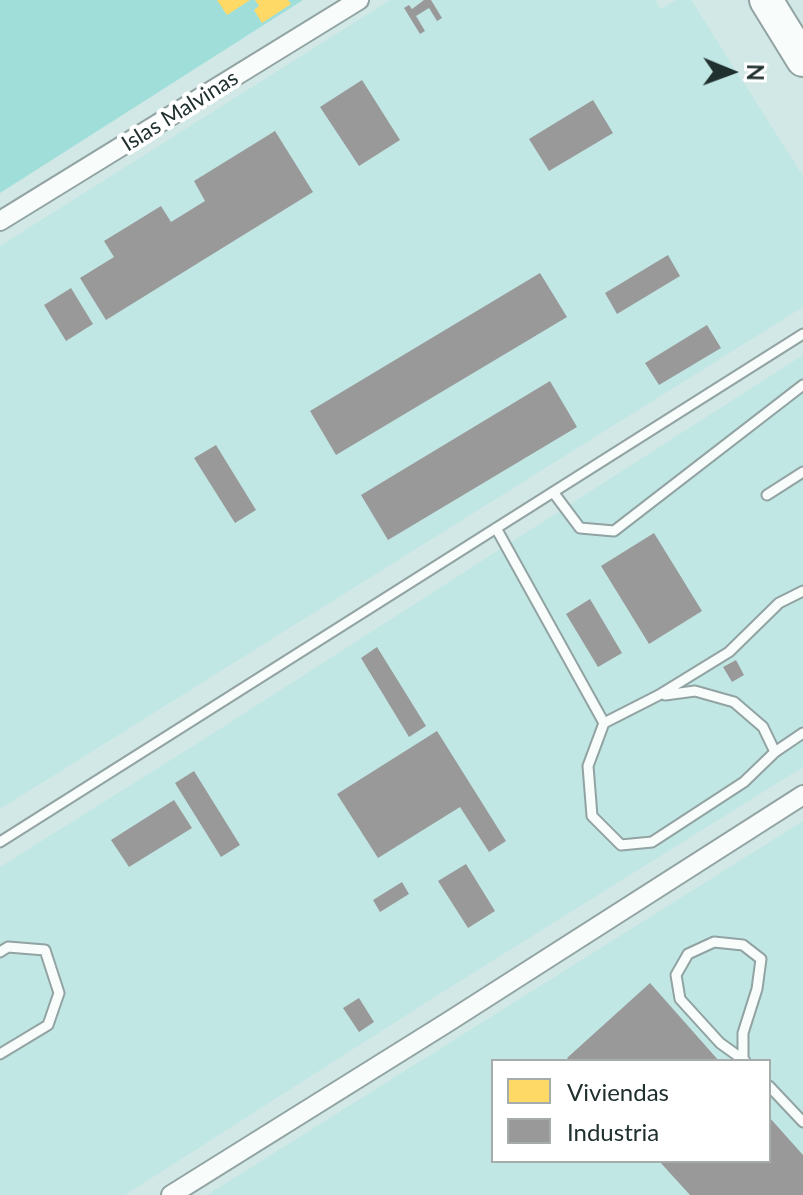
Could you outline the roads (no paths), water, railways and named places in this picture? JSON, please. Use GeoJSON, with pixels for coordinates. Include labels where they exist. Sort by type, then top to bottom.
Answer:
{"type":"FeatureCollection","features":[{"type":"Feature","properties":{"kind":"highway"},"geometry":{"type":"LineString","coordinates":[[766,0],[803,60]]}},
{"type":"Feature","properties":{"kind":"street","name":"Islas Malvinas"},"geometry":{"type":"LineString","coordinates":[[0,221],[359,0]]}},
{"type":"Feature","properties":{"kind":"street"},"geometry":{"type":"LineString","coordinates":[[171,1195],[803,795]]}},
{"type":"Feature","properties":{"kind":"lane"},"geometry":{"type":"LineString","coordinates":[[0,842],[803,334]]}},
{"type":"Feature","properties":{"kind":"lane"},"geometry":{"type":"LineString","coordinates":[[553,492],[580,528],[614,531],[803,385]]}},
{"type":"Feature","properties":{"kind":"lane"},"geometry":{"type":"LineString","coordinates":[[767,495],[803,472]]}},
{"type":"Feature","properties":{"kind":"lane"},"geometry":{"type":"LineString","coordinates":[[496,528],[604,723]]}},
{"type":"Feature","properties":{"kind":"lane"},"geometry":{"type":"LineString","coordinates":[[803,591],[779,603],[729,652],[659,695],[604,723],[588,766],[592,816],[621,845],[652,842],[744,782],[775,752],[803,733]]}},
{"type":"Feature","properties":{"kind":"lane"},"geometry":{"type":"LineString","coordinates":[[659,695],[695,691],[734,702],[763,727],[775,752]]}},
{"type":"Feature","properties":{"kind":"lane"},"geometry":{"type":"LineString","coordinates":[[743,1059],[720,1043],[680,999],[676,975],[688,954],[714,942],[743,945],[761,959],[757,989],[743,1033],[744,1059]]}},
{"type":"Feature","properties":{"kind":"lane"},"geometry":{"type":"LineString","coordinates":[[0,952],[8,947],[45,950],[59,993],[48,1025],[0,1054]]}},
{"type":"Feature","properties":{"kind":"lane"},"geometry":{"type":"LineString","coordinates":[[771,1088],[803,1122]]}}]}
